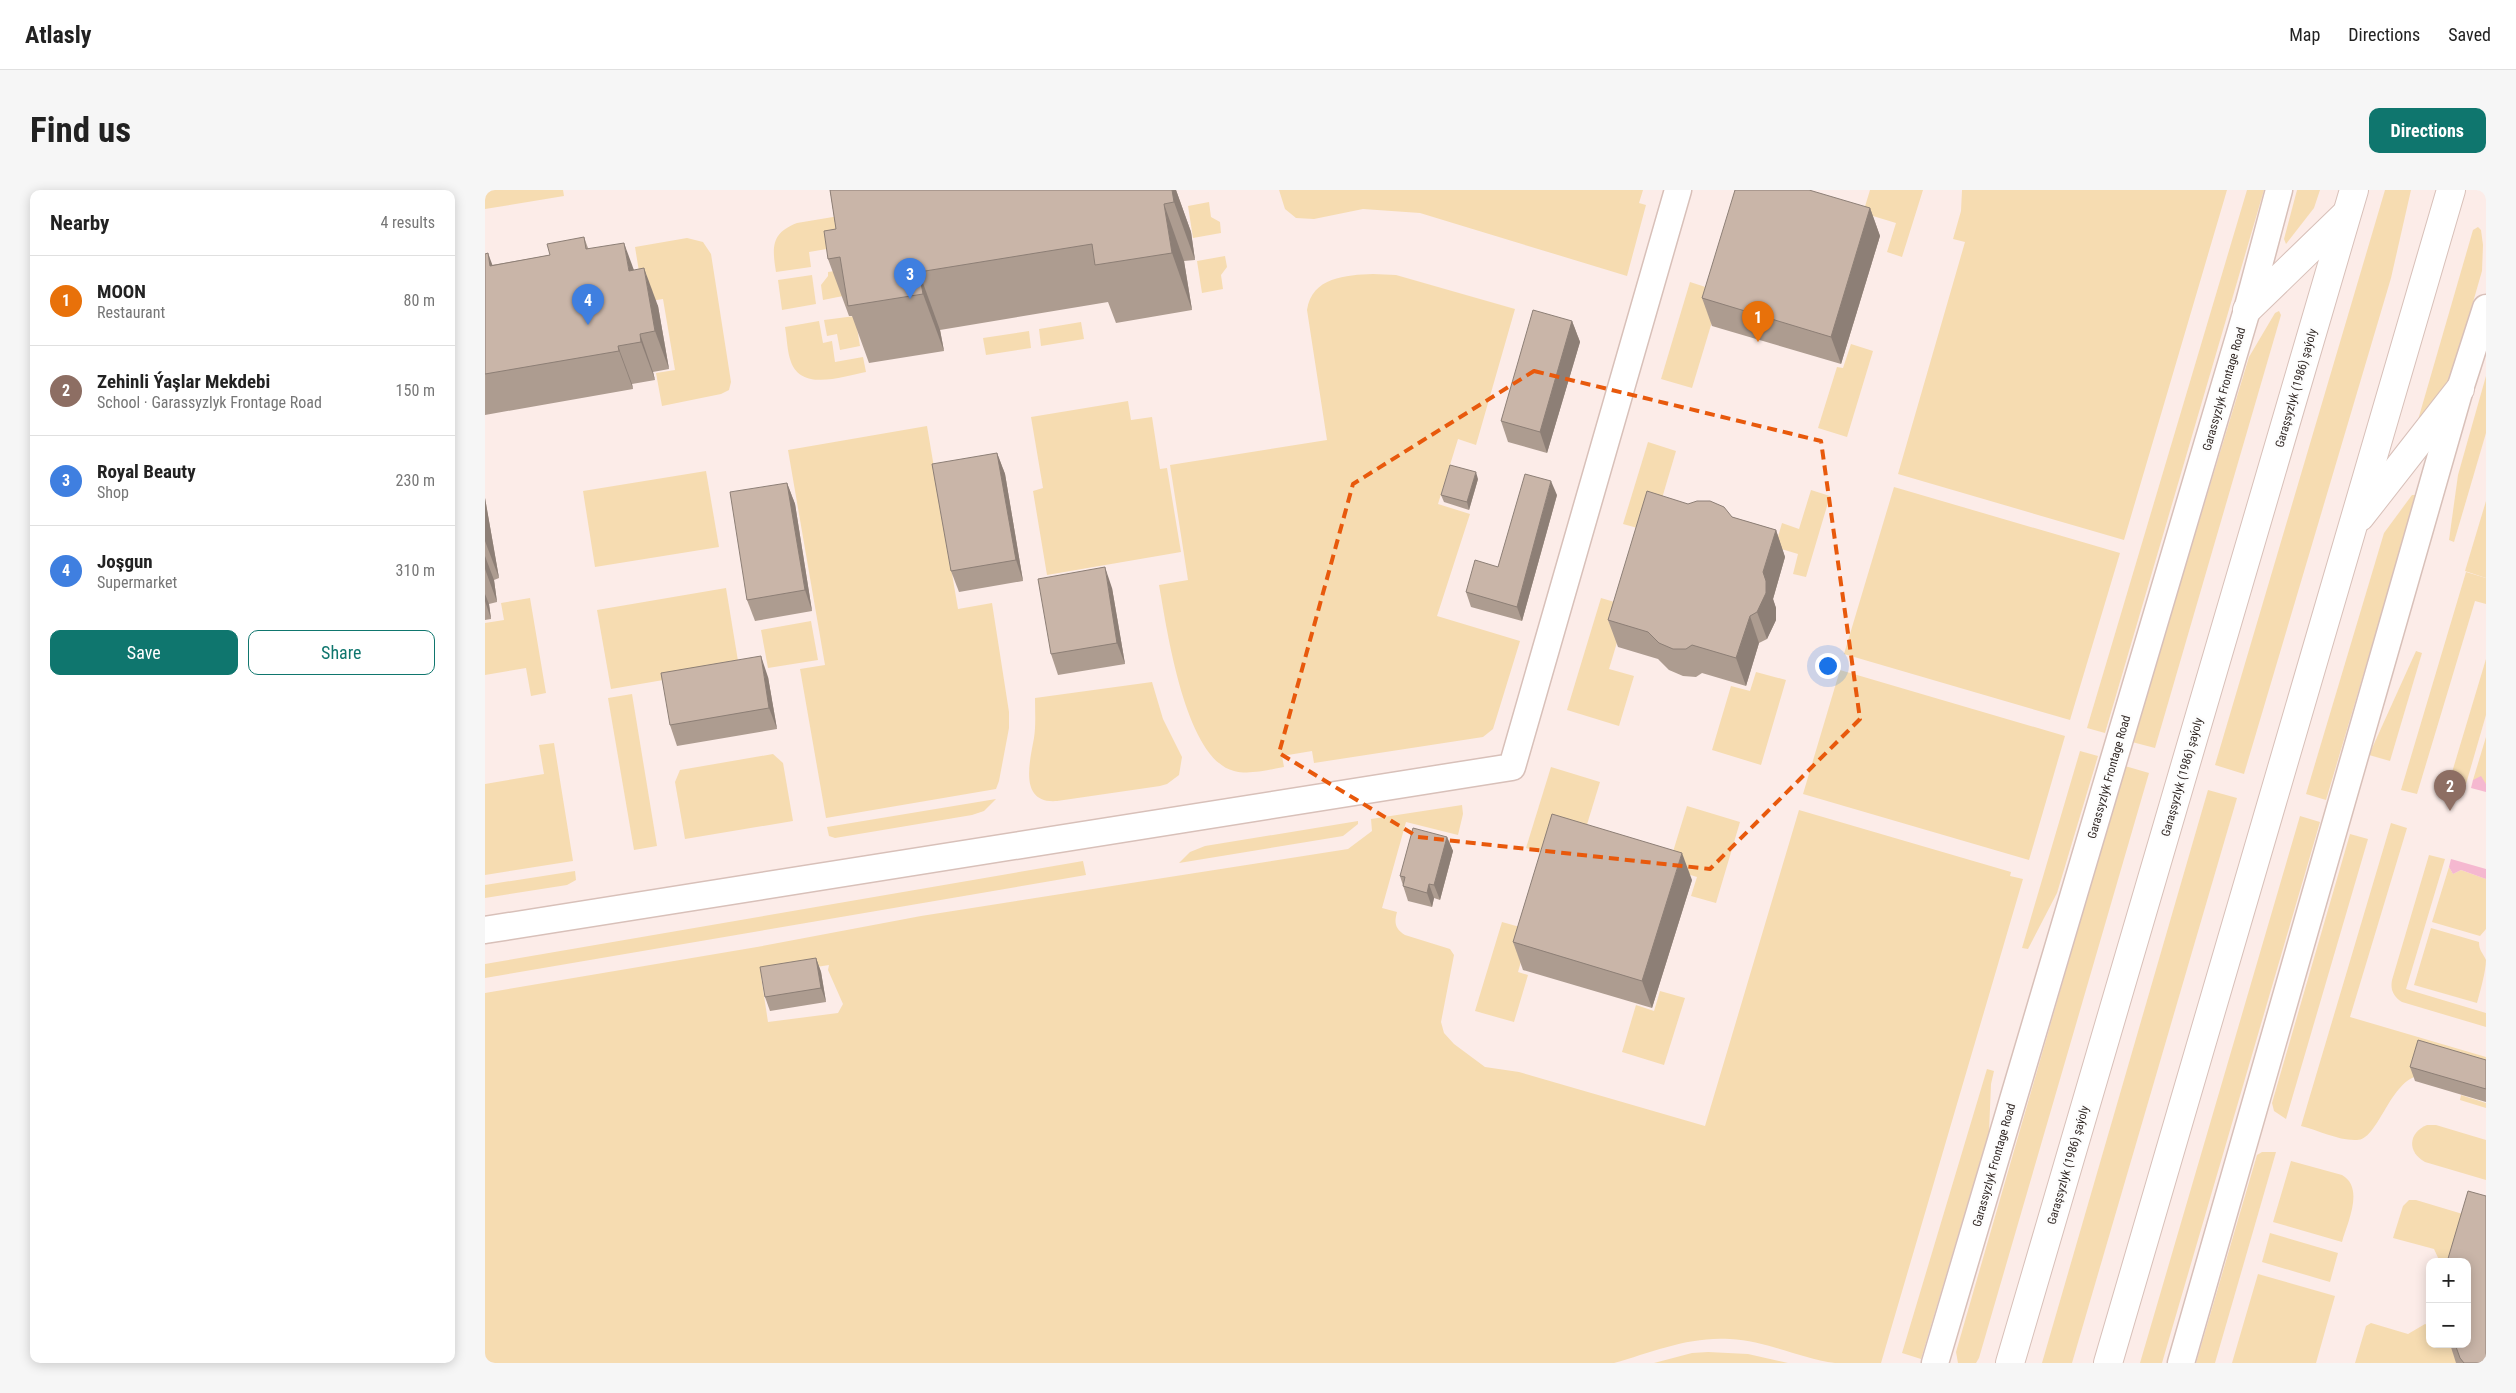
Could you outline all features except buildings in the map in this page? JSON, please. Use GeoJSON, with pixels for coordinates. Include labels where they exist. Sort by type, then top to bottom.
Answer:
{"type":"FeatureCollection","features":[{"type":"Feature","properties":{"kind":"main road"},"geometry":{"type":"LineString","coordinates":[[2109,1363],[2451,190]]}},
{"type":"Feature","properties":{"kind":"main road"},"geometry":{"type":"LineString","coordinates":[[2247,310],[2351,202]]}},
{"type":"Feature","properties":{"kind":"main road","name":"Garaşsyzlyk (1986) şaýoly"},"geometry":{"type":"LineString","coordinates":[[2010,1363],[2351,202]]}},
{"type":"Feature","properties":{"kind":"main road"},"geometry":{"type":"LineString","coordinates":[[2351,528],[2460,389]]}},
{"type":"Feature","properties":{"kind":"street"},"geometry":{"type":"LineString","coordinates":[[485,930],[1512,767],[1679,190]]}},
{"type":"Feature","properties":{"kind":"street","name":"Garassyzlyk Frontage Road"},"geometry":{"type":"LineString","coordinates":[[1935,1363],[2247,310],[2279,190]]}},
{"type":"Feature","properties":{"kind":"street"},"geometry":{"type":"LineString","coordinates":[[2181,1363],[2460,389],[2486,308]]}},
{"type":"Feature","properties":{"kind":"highlighted area"},"geometry":{"type":"Polygon","coordinates":[[[1534,371],[1821,441],[1860,719],[1710,869],[1418,837],[1279,753],[1353,484],[1534,371]]]}},
{"type":"Feature","properties":{"kind":"shaded area"},"geometry":{"type":"Polygon","coordinates":[[[485,190],[563,190],[564,196],[485,209],[485,190]]]}},
{"type":"Feature","properties":{"kind":"shaded area"},"geometry":{"type":"Polygon","coordinates":[[[1279,190],[1643,190],[1639,203],[1646,205],[1627,276],[1420,213],[1363,209],[1314,219],[1296,218],[1285,209],[1279,190]]]}},
{"type":"Feature","properties":{"kind":"shaded area"},"geometry":{"type":"Polygon","coordinates":[[[1870,190],[1923,190],[1902,257],[1887,252],[1896,223],[1863,213],[1870,190]]]}},
{"type":"Feature","properties":{"kind":"shaded area"},"geometry":{"type":"Polygon","coordinates":[[[1962,190],[2227,190],[2124,540],[1898,474],[1965,242],[1953,239],[1961,211],[1962,190]]]}},
{"type":"Feature","properties":{"kind":"shaded area"},"geometry":{"type":"Polygon","coordinates":[[[2247,190],[2264,190],[2105,733],[2087,728],[2247,190]]]}},
{"type":"Feature","properties":{"kind":"shaded area"},"geometry":{"type":"Polygon","coordinates":[[[2297,190],[2320,190],[2314,208],[2286,244],[2284,239],[2297,190]]]}},
{"type":"Feature","properties":{"kind":"shaded area"},"geometry":{"type":"Polygon","coordinates":[[[2385,190],[2411,190],[2391,278],[2244,774],[2215,765],[2385,190]]]}},
{"type":"Feature","properties":{"kind":"shaded area"},"geometry":{"type":"Polygon","coordinates":[[[1209,202],[1211,217],[1220,222],[1221,233],[1193,238],[1188,206],[1209,202]]]}},
{"type":"Feature","properties":{"kind":"shaded area"},"geometry":{"type":"Polygon","coordinates":[[[869,211],[874,241],[809,252],[811,267],[776,272],[775,242],[782,231],[788,227],[797,223],[869,211]]]}},
{"type":"Feature","properties":{"kind":"shaded area"},"geometry":{"type":"Polygon","coordinates":[[[2478,227],[2481,230],[2483,245],[2482,271],[2450,382],[2418,420],[2473,230],[2478,227]]]}},
{"type":"Feature","properties":{"kind":"shaded area"},"geometry":{"type":"Polygon","coordinates":[[[687,238],[703,242],[711,254],[731,382],[729,390],[721,394],[662,406],[656,373],[675,370],[663,299],[644,302],[635,247],[687,238]]]}},
{"type":"Feature","properties":{"kind":"shaded area"},"geometry":{"type":"Polygon","coordinates":[[[1225,256],[1227,267],[1221,275],[1223,289],[1202,293],[1197,261],[1225,256]]]}},
{"type":"Feature","properties":{"kind":"shaded area"},"geometry":{"type":"Polygon","coordinates":[[[848,269],[843,296],[823,300],[821,285],[828,276],[828,272],[848,269]]]}},
{"type":"Feature","properties":{"kind":"shaded area"},"geometry":{"type":"Polygon","coordinates":[[[812,275],[816,304],[782,310],[778,280],[812,275]]]}},
{"type":"Feature","properties":{"kind":"shaded area"},"geometry":{"type":"Polygon","coordinates":[[[1352,275],[1396,275],[1515,309],[1476,445],[1458,439],[1438,504],[1470,514],[1437,616],[1520,641],[1493,729],[1483,737],[1314,763],[1312,751],[1282,756],[1284,767],[1265,771],[1234,771],[1217,761],[1203,743],[1191,718],[1173,660],[1159,585],[1188,580],[1170,465],[1327,440],[1307,310],[1310,299],[1323,284],[1332,280],[1352,275]]]}},
{"type":"Feature","properties":{"kind":"shaded area"},"geometry":{"type":"Polygon","coordinates":[[[1690,282],[1721,292],[1692,388],[1661,379],[1690,282]]]}},
{"type":"Feature","properties":{"kind":"shaded area"},"geometry":{"type":"Polygon","coordinates":[[[2279,311],[2281,315],[2155,748],[2132,742],[2249,357],[2275,313],[2279,311]]]}},
{"type":"Feature","properties":{"kind":"shaded area"},"geometry":{"type":"Polygon","coordinates":[[[855,316],[860,346],[840,350],[837,334],[827,336],[824,320],[855,316]]]}},
{"type":"Feature","properties":{"kind":"shaded area"},"geometry":{"type":"Polygon","coordinates":[[[819,321],[823,343],[832,341],[835,362],[863,357],[866,372],[824,380],[804,377],[796,371],[790,358],[785,327],[819,321]]]}},
{"type":"Feature","properties":{"kind":"shaded area"},"geometry":{"type":"Polygon","coordinates":[[[1081,322],[1084,339],[1041,346],[1039,329],[1081,322]]]}},
{"type":"Feature","properties":{"kind":"shaded area"},"geometry":{"type":"Polygon","coordinates":[[[1029,331],[1031,348],[986,355],[983,338],[1029,331]]]}},
{"type":"Feature","properties":{"kind":"shaded area"},"geometry":{"type":"Polygon","coordinates":[[[1851,344],[1873,351],[1847,437],[1818,428],[1837,367],[1843,368],[1851,344]]]}},
{"type":"Feature","properties":{"kind":"shaded area"},"geometry":{"type":"Polygon","coordinates":[[[2486,376],[2486,433],[2454,542],[2449,540],[2458,475],[2486,376]]]}},
{"type":"Feature","properties":{"kind":"shaded area"},"geometry":{"type":"Polygon","coordinates":[[[1128,401],[1131,420],[1152,417],[1160,469],[1167,468],[1181,552],[1047,575],[1033,491],[1043,488],[1031,417],[1128,401]]]}},
{"type":"Feature","properties":{"kind":"shaded area"},"geometry":{"type":"Polygon","coordinates":[[[927,426],[958,609],[992,603],[1009,712],[1009,728],[999,781],[996,789],[826,818],[800,669],[825,665],[788,450],[927,426]]]}},
{"type":"Feature","properties":{"kind":"shaded area"},"geometry":{"type":"Polygon","coordinates":[[[1648,442],[1676,451],[1652,532],[1623,524],[1648,442]]]}},
{"type":"Feature","properties":{"kind":"shaded area"},"geometry":{"type":"Polygon","coordinates":[[[706,471],[719,547],[595,567],[583,491],[706,471]]]}},
{"type":"Feature","properties":{"kind":"shaded area"},"geometry":{"type":"Polygon","coordinates":[[[1894,487],[2120,553],[2070,720],[1844,654],[1894,487]]]}},
{"type":"Feature","properties":{"kind":"shaded area"},"geometry":{"type":"Polygon","coordinates":[[[1811,490],[1830,496],[1806,577],[1793,574],[1798,554],[1775,547],[1782,523],[1799,529],[1811,490]]]}},
{"type":"Feature","properties":{"kind":"shaded area"},"geometry":{"type":"Polygon","coordinates":[[[2412,495],[2416,495],[2416,498],[2326,800],[2306,794],[2384,533],[2412,495]]]}},
{"type":"Feature","properties":{"kind":"shaded area"},"geometry":{"type":"Polygon","coordinates":[[[2486,501],[2486,578],[2465,571],[2486,501]]]}},
{"type":"Feature","properties":{"kind":"shaded area"},"geometry":{"type":"Polygon","coordinates":[[[2466,572],[2486,578],[2486,604],[2475,601],[2417,794],[2401,790],[2466,572]]]}},
{"type":"Feature","properties":{"kind":"shaded area"},"geometry":{"type":"Polygon","coordinates":[[[726,588],[739,667],[611,689],[597,610],[726,588]]]}},
{"type":"Feature","properties":{"kind":"shaded area"},"geometry":{"type":"Polygon","coordinates":[[[530,598],[546,693],[531,696],[526,668],[485,675],[485,623],[504,620],[501,603],[530,598]]]}},
{"type":"Feature","properties":{"kind":"shaded area"},"geometry":{"type":"Polygon","coordinates":[[[1601,598],[1628,606],[1609,669],[1634,676],[1619,726],[1567,710],[1601,598]]]}},
{"type":"Feature","properties":{"kind":"shaded area"},"geometry":{"type":"Polygon","coordinates":[[[811,621],[818,660],[768,668],[761,630],[811,621]]]}},
{"type":"Feature","properties":{"kind":"shaded area"},"geometry":{"type":"Polygon","coordinates":[[[2416,651],[2422,653],[2390,761],[2369,755],[2416,651]]]}},
{"type":"Feature","properties":{"kind":"shaded area"},"geometry":{"type":"Polygon","coordinates":[[[2486,659],[2486,715],[2466,784],[2450,779],[2486,659]]]}},
{"type":"Feature","properties":{"kind":"shaded area"},"geometry":{"type":"Polygon","coordinates":[[[1840,670],[2065,736],[2029,860],[1803,794],[1840,670]]]}},
{"type":"Feature","properties":{"kind":"shaded area"},"geometry":{"type":"Polygon","coordinates":[[[1756,672],[1786,680],[1761,765],[1712,750],[1731,686],[1750,691],[1756,672]]]}},
{"type":"Feature","properties":{"kind":"shaded area"},"geometry":{"type":"Polygon","coordinates":[[[1152,682],[1163,719],[1182,757],[1179,775],[1167,784],[1160,786],[1057,801],[1045,800],[1036,796],[1029,779],[1035,728],[1035,698],[1152,682]]]}},
{"type":"Feature","properties":{"kind":"shaded area"},"geometry":{"type":"Polygon","coordinates":[[[632,694],[657,846],[634,850],[608,698],[632,694]]]}},
{"type":"Feature","properties":{"kind":"shaded area"},"geometry":{"type":"Polygon","coordinates":[[[2486,737],[2486,784],[2473,780],[2486,737]]]}},
{"type":"Feature","properties":{"kind":"shaded area"},"geometry":{"type":"Polygon","coordinates":[[[554,743],[573,861],[485,875],[485,784],[544,774],[539,745],[554,743]]]}},
{"type":"Feature","properties":{"kind":"shaded area"},"geometry":{"type":"Polygon","coordinates":[[[2080,751],[2098,756],[2057,893],[2028,949],[2022,948],[2080,751]]]}},
{"type":"Feature","properties":{"kind":"shaded area"},"geometry":{"type":"Polygon","coordinates":[[[773,754],[783,763],[793,821],[685,839],[675,782],[680,770],[773,754]]]}},
{"type":"Feature","properties":{"kind":"shaded area"},"geometry":{"type":"Polygon","coordinates":[[[2125,766],[2149,773],[1979,1358],[1976,1363],[1958,1363],[1956,1352],[2125,766]]]}},
{"type":"Feature","properties":{"kind":"shaded area"},"geometry":{"type":"Polygon","coordinates":[[[1551,767],[1600,782],[1581,844],[1551,856],[1526,848],[1551,767]]]}},
{"type":"Feature","properties":{"kind":"shaded area"},"geometry":{"type":"Polygon","coordinates":[[[2481,776],[2486,784],[2486,792],[2471,788],[2473,780],[2481,776]]]}},
{"type":"Feature","properties":{"kind":"shaded area"},"geometry":{"type":"Polygon","coordinates":[[[2208,790],[2237,798],[2072,1363],[2042,1363],[2208,790]]]}},
{"type":"Feature","properties":{"kind":"shaded area"},"geometry":{"type":"Polygon","coordinates":[[[996,799],[984,811],[972,815],[835,838],[829,836],[827,827],[996,799]]]}},
{"type":"Feature","properties":{"kind":"shaded area"},"geometry":{"type":"Polygon","coordinates":[[[1462,805],[1463,814],[1458,835],[1406,822],[1382,908],[1397,912],[1396,925],[1405,935],[1450,949],[1454,955],[1441,1022],[1444,1033],[1454,1044],[1485,1067],[1519,1072],[1705,1126],[1799,810],[2011,872],[2010,876],[2023,879],[1881,1363],[1835,1363],[1744,1340],[1715,1339],[1686,1342],[1614,1363],[485,1363],[485,993],[757,947],[921,916],[1348,849],[1372,831],[1371,819],[1462,805]],[[829,965],[761,976],[768,1022],[838,1013],[843,1004],[828,970],[829,965]]]}},
{"type":"Feature","properties":{"kind":"shaded area"},"geometry":{"type":"Polygon","coordinates":[[[1687,806],[1740,822],[1716,903],[1691,896],[1697,877],[1668,868],[1687,806]]]}},
{"type":"Feature","properties":{"kind":"shaded area"},"geometry":{"type":"Polygon","coordinates":[[[2300,816],[2320,822],[2162,1363],[2140,1363],[2300,816]]]}},
{"type":"Feature","properties":{"kind":"shaded area"},"geometry":{"type":"Polygon","coordinates":[[[1358,821],[1358,824],[1343,836],[1179,863],[1190,852],[1205,846],[1358,821]]]}},
{"type":"Feature","properties":{"kind":"shaded area"},"geometry":{"type":"Polygon","coordinates":[[[2391,823],[2407,828],[2350,1017],[2486,1057],[2486,1072],[2414,1077],[2397,1091],[2371,1132],[2364,1138],[2350,1140],[2301,1126],[2391,823]]]}},
{"type":"Feature","properties":{"kind":"shaded area"},"geometry":{"type":"Polygon","coordinates":[[[2350,834],[2368,839],[2286,1119],[2274,1111],[2272,1103],[2350,834]]]}},
{"type":"Feature","properties":{"kind":"shaded area"},"geometry":{"type":"Polygon","coordinates":[[[2429,855],[2445,859],[2406,989],[2486,1013],[2486,1027],[2402,1002],[2392,990],[2392,980],[2429,855]]]}},
{"type":"Feature","properties":{"kind":"shaded area"},"geometry":{"type":"Polygon","coordinates":[[[2451,859],[2486,869],[2486,879],[2461,870],[2453,874],[2449,867],[2451,859]]]}},
{"type":"Feature","properties":{"kind":"shaded area"},"geometry":{"type":"Polygon","coordinates":[[[1083,861],[1086,875],[485,978],[485,964],[1083,861]]]}},
{"type":"Feature","properties":{"kind":"shaded area"},"geometry":{"type":"Polygon","coordinates":[[[2449,867],[2453,874],[2461,870],[2486,879],[2486,929],[2480,936],[2432,922],[2449,867]]]}},
{"type":"Feature","properties":{"kind":"shaded area"},"geometry":{"type":"Polygon","coordinates":[[[575,871],[576,880],[567,885],[485,898],[485,885],[575,871]]]}},
{"type":"Feature","properties":{"kind":"shaded area"},"geometry":{"type":"Polygon","coordinates":[[[1502,922],[1530,930],[1518,972],[1528,975],[1514,1022],[1475,1011],[1502,922]]]}},
{"type":"Feature","properties":{"kind":"shaded area"},"geometry":{"type":"Polygon","coordinates":[[[2431,928],[2479,942],[2480,950],[2486,960],[2477,1003],[2414,985],[2431,928]]]}},
{"type":"Feature","properties":{"kind":"shaded area"},"geometry":{"type":"Polygon","coordinates":[[[1660,991],[1685,998],[1664,1065],[1622,1052],[1636,1005],[1654,1011],[1660,991]]]}},
{"type":"Feature","properties":{"kind":"shaded area"},"geometry":{"type":"Polygon","coordinates":[[[1987,1069],[1994,1071],[1991,1084],[1989,1132],[1921,1359],[1902,1353],[1987,1069]]]}},
{"type":"Feature","properties":{"kind":"shaded area"},"geometry":{"type":"Polygon","coordinates":[[[2461,1095],[2486,1103],[2486,1108],[2460,1100],[2461,1095]]]}},
{"type":"Feature","properties":{"kind":"shaded area"},"geometry":{"type":"Polygon","coordinates":[[[2427,1125],[2436,1125],[2486,1140],[2486,1180],[2425,1162],[2419,1158],[2413,1148],[2413,1138],[2421,1128],[2427,1125]]]}},
{"type":"Feature","properties":{"kind":"shaded area"},"geometry":{"type":"Polygon","coordinates":[[[2262,1152],[2276,1152],[2215,1363],[2196,1363],[2257,1155],[2262,1152]]]}},
{"type":"Feature","properties":{"kind":"shaded area"},"geometry":{"type":"Polygon","coordinates":[[[2291,1161],[2342,1175],[2349,1181],[2352,1188],[2353,1206],[2342,1242],[2273,1222],[2291,1161]]]}},
{"type":"Feature","properties":{"kind":"shaded area"},"geometry":{"type":"Polygon","coordinates":[[[2409,1200],[2416,1200],[2486,1221],[2469,1258],[2438,1258],[2434,1249],[2393,1238],[2403,1206],[2409,1200]]]}},
{"type":"Feature","properties":{"kind":"shaded area"},"geometry":{"type":"Polygon","coordinates":[[[2270,1233],[2338,1253],[2330,1282],[2262,1262],[2270,1233]]]}},
{"type":"Feature","properties":{"kind":"shaded area"},"geometry":{"type":"Polygon","coordinates":[[[2258,1274],[2335,1296],[2316,1363],[2232,1363],[2258,1274]]]}},
{"type":"Feature","properties":{"kind":"shaded area"},"geometry":{"type":"Polygon","coordinates":[[[2371,1323],[2408,1334],[2426,1324],[2426,1348],[2457,1348],[2458,1363],[2355,1363],[2366,1326],[2371,1323]]]}},
{"type":"Feature","properties":{"kind":"shaded area"},"geometry":{"type":"Polygon","coordinates":[[[1692,1353],[1748,1354],[1788,1363],[1654,1363],[1692,1353]]]}},
{"type":"Feature","properties":{"kind":"place","name":"Royal Beauty"},"geometry":{"type":"Point","coordinates":[910,299]}},
{"type":"Feature","properties":{"kind":"place","name":"Joşgun"},"geometry":{"type":"Point","coordinates":[588,325]}},
{"type":"Feature","properties":{"kind":"place","name":"MOON"},"geometry":{"type":"Point","coordinates":[1758,342]}},
{"type":"Feature","properties":{"kind":"place","name":"Zehinli Ýaşlar Mekdebi"},"geometry":{"type":"Point","coordinates":[2450,811]}}]}
